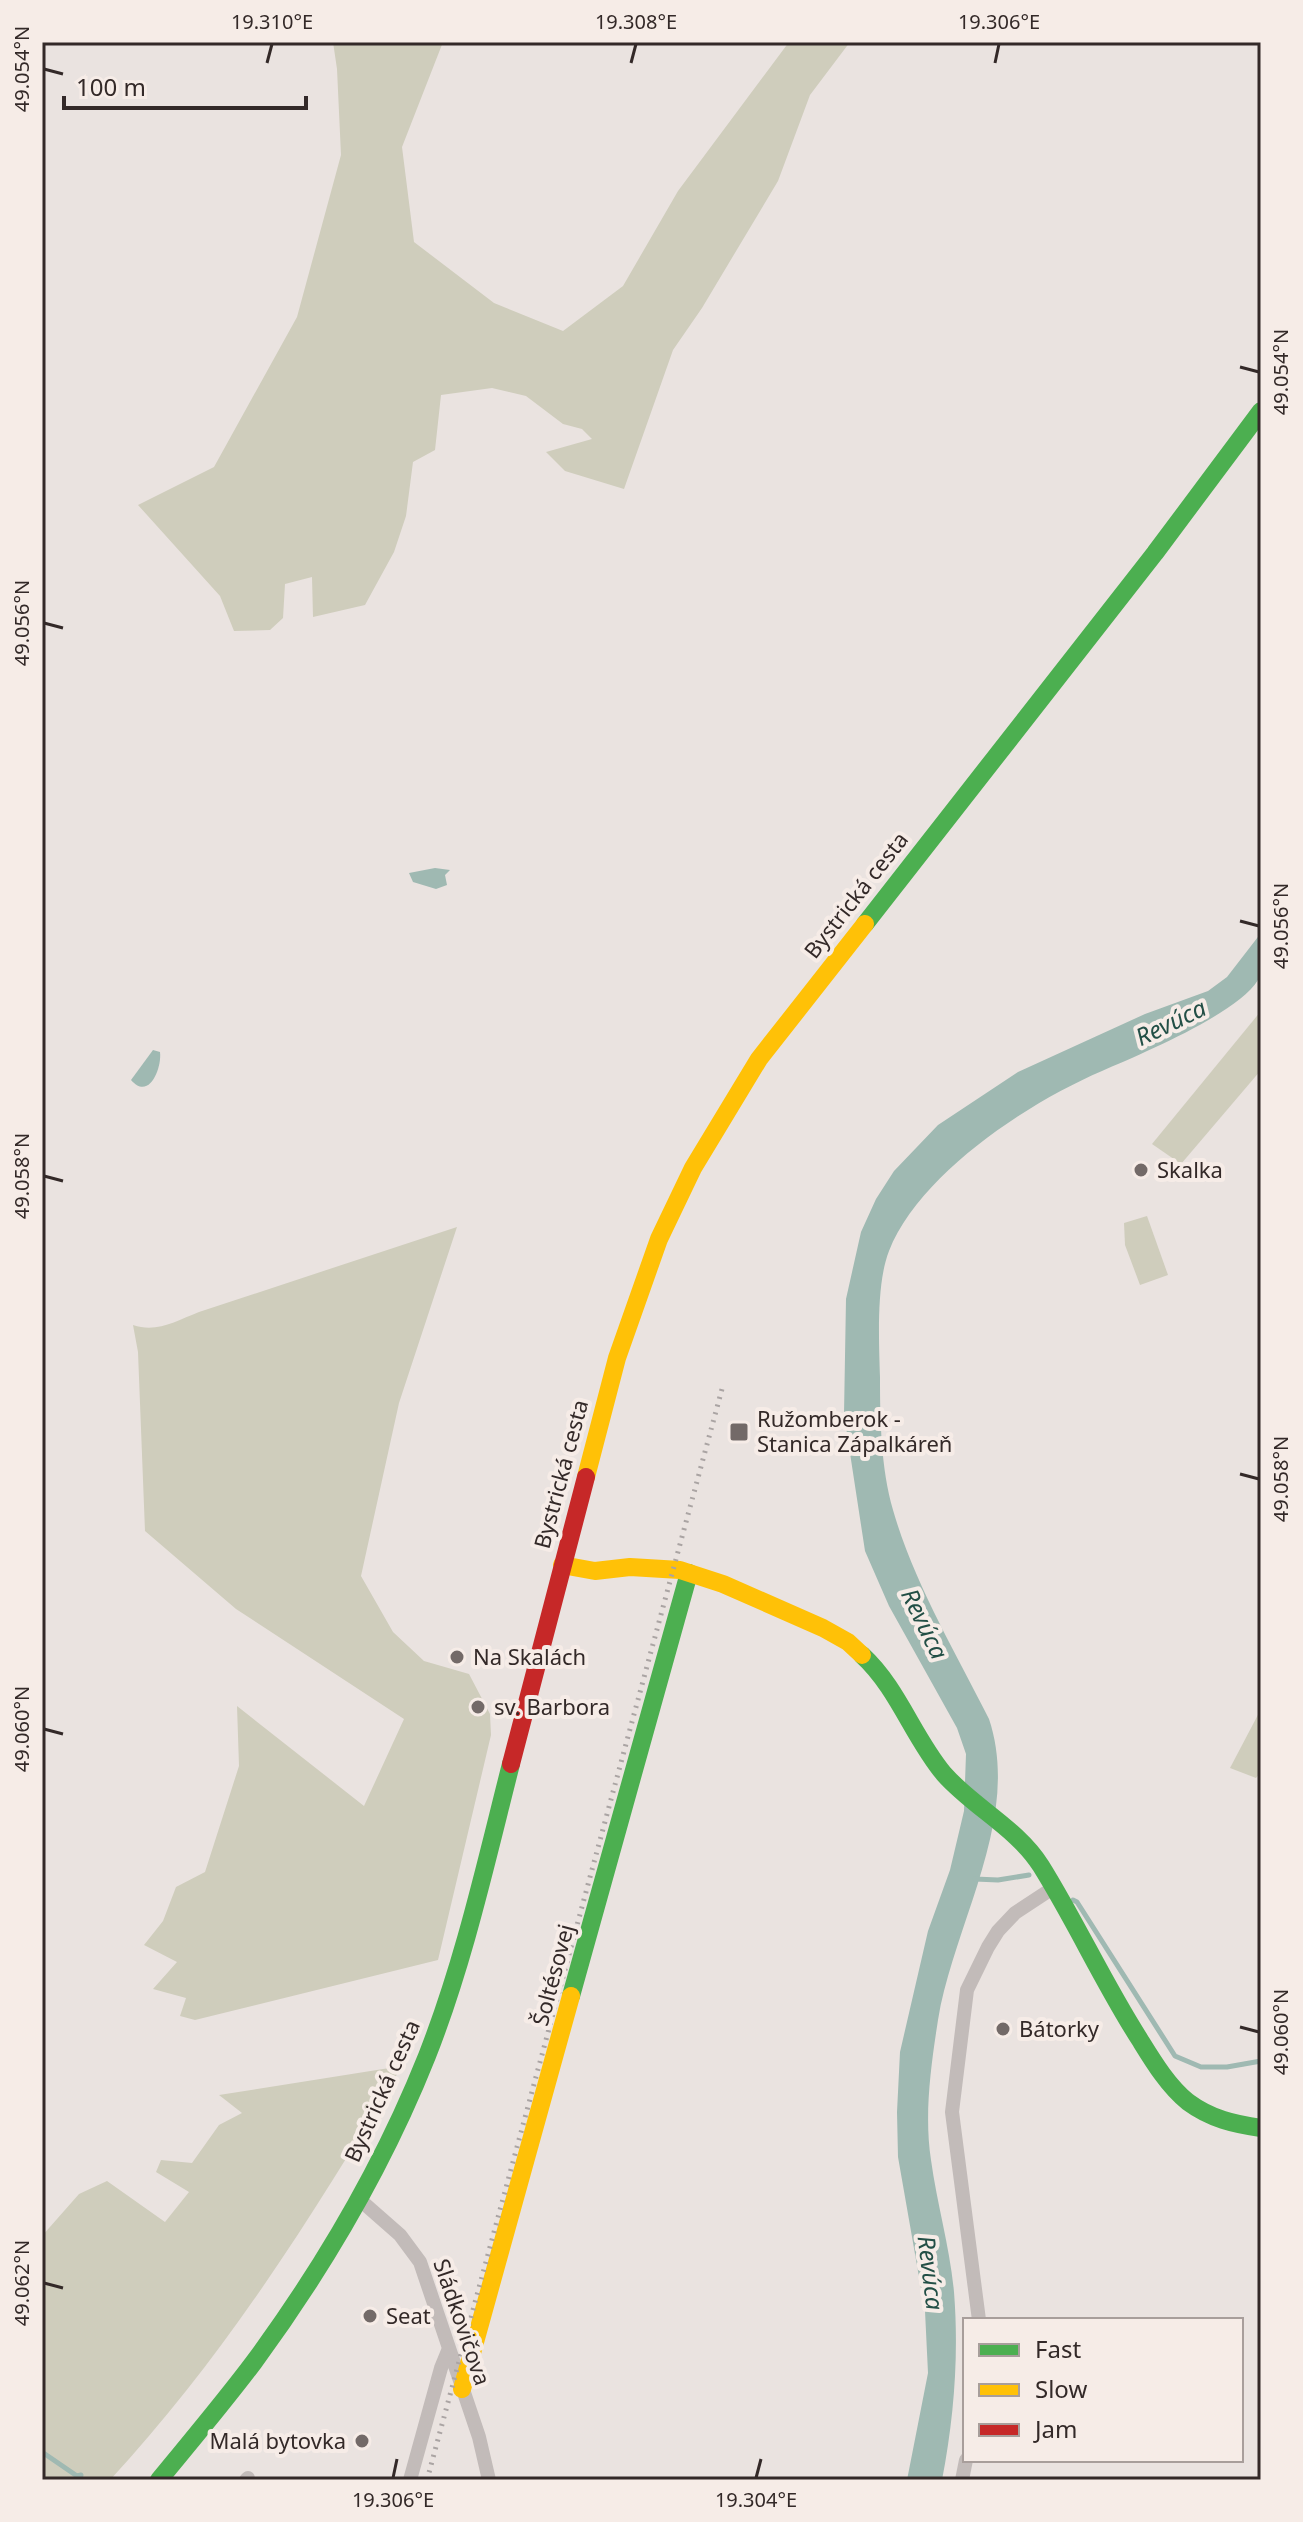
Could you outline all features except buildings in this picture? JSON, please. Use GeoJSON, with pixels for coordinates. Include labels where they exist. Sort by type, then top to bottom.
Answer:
{"type":"FeatureCollection","features":[{"type":"Feature","properties":{"kind":"main road","name":"Bystrická cesta"},"geometry":{"type":"LineString","coordinates":[[159,2480],[280,2327],[309,2283],[359,2199],[404,2108],[435,2034],[453,1982],[527,1712],[613,1372],[639,1288],[659,1239],[708,1142],[759,1059],[1155,553],[1261,411]]}},
{"type":"Feature","properties":{"kind":"main road"},"geometry":{"type":"LineString","coordinates":[[562,1565],[595,1571],[630,1567],[689,1573],[723,1584],[848,1642],[880,1671],[945,1775],[1012,1834],[1039,1863],[1156,2066],[1187,2101],[1223,2122],[1261,2128]]}},
{"type":"Feature","properties":{"kind":"main road","name":"Šoltésovej"},"geometry":{"type":"LineString","coordinates":[[462,2389],[689,1573]]}},
{"type":"Feature","properties":{"kind":"street"},"geometry":{"type":"LineString","coordinates":[[979,2318],[952,2112],[967,1990],[998,1931],[1015,1913],[1053,1888]]}},
{"type":"Feature","properties":{"kind":"street","name":"Sládkovičova"},"geometry":{"type":"LineString","coordinates":[[359,2199],[400,2235],[420,2262],[479,2437],[489,2480]]}},
{"type":"Feature","properties":{"kind":"street"},"geometry":{"type":"LineString","coordinates":[[410,2480],[448,2351]]}},
{"type":"Feature","properties":{"kind":"shaded area"},"geometry":{"type":"Polygon","coordinates":[[[333,42],[443,42],[402,147],[414,242],[494,303],[563,331],[623,286],[678,191],[789,42],[850,42],[810,95],[778,181],[702,308],[673,350],[624,489],[565,471],[546,452],[592,439],[582,429],[563,424],[526,396],[492,388],[441,395],[435,450],[413,462],[406,516],[394,552],[365,605],[313,617],[312,577],[285,584],[283,618],[270,630],[234,631],[220,596],[138,505],[214,467],[297,317],[341,155],[333,42]]]}},
{"type":"Feature","properties":{"kind":"shaded area"},"geometry":{"type":"Polygon","coordinates":[[[1261,1011],[1261,1070],[1181,1164],[1152,1144],[1261,1011]]]}},
{"type":"Feature","properties":{"kind":"shaded area"},"geometry":{"type":"Polygon","coordinates":[[[1147,1216],[1168,1275],[1140,1285],[1125,1245],[1124,1223],[1147,1216]]]}},
{"type":"Feature","properties":{"kind":"shaded area"},"geometry":{"type":"Polygon","coordinates":[[[457,1227],[399,1403],[361,1576],[393,1632],[424,1661],[469,1674],[490,1714],[491,1735],[438,1960],[195,2020],[180,2016],[186,1998],[153,1989],[177,1962],[144,1945],[163,1921],[176,1887],[205,1872],[239,1766],[237,1706],[364,1806],[404,1719],[236,1609],[145,1531],[138,1352],[133,1325],[150,1328],[166,1325],[457,1227]]]}},
{"type":"Feature","properties":{"kind":"shaded area"},"geometry":{"type":"Polygon","coordinates":[[[1261,1709],[1261,1772],[1256,1778],[1230,1768],[1261,1709]]]}},
{"type":"Feature","properties":{"kind":"shaded area"},"geometry":{"type":"Polygon","coordinates":[[[402,2066],[267,2281],[152,2433],[110,2480],[42,2480],[42,2236],[79,2194],[107,2181],[165,2222],[189,2192],[156,2172],[161,2160],[192,2163],[219,2125],[242,2113],[219,2095],[402,2066]]]}},
{"type":"Feature","properties":{"kind":"water"},"geometry":{"type":"Polygon","coordinates":[[[435,868],[450,870],[445,875],[447,885],[436,889],[413,882],[409,873],[435,868]]]}},
{"type":"Feature","properties":{"kind":"water","name":"Revúca"},"geometry":{"type":"Polygon","coordinates":[[[1261,933],[1260,975],[1247,993],[1187,1032],[1042,1101],[979,1144],[950,1168],[925,1195],[904,1222],[885,1264],[880,1296],[880,1410],[889,1494],[912,1564],[989,1719],[997,1756],[997,1794],[992,1832],[946,1983],[929,2090],[929,2143],[947,2242],[955,2316],[956,2363],[950,2433],[942,2480],[907,2480],[928,2373],[925,2311],[898,2157],[900,2052],[928,1931],[950,1870],[964,1811],[966,1754],[957,1728],[889,1606],[865,1551],[844,1414],[846,1299],[861,1232],[876,1199],[894,1171],[938,1125],[1018,1072],[1145,1014],[1208,991],[1227,977],[1261,933]]]}},
{"type":"Feature","properties":{"kind":"water"},"geometry":{"type":"Polygon","coordinates":[[[153,1050],[160,1052],[160,1059],[153,1080],[143,1087],[137,1085],[131,1080],[153,1050]]]}},
{"type":"Feature","properties":{"kind":"waterway"},"geometry":{"type":"LineString","coordinates":[[975,1879],[998,1880],[1029,1875]]}},
{"type":"Feature","properties":{"kind":"waterway"},"geometry":{"type":"LineString","coordinates":[[1073,1900],[1175,2056],[1201,2067],[1227,2067],[1261,2061]]}},
{"type":"Feature","properties":{"kind":"waterway"},"geometry":{"type":"LineString","coordinates":[[42,2452],[77,2476],[81,2475],[80,2480],[83,2480]]}},
{"type":"Feature","properties":{"kind":"railway"},"geometry":{"type":"LineString","coordinates":[[427,2480],[722,1389]]}},
{"type":"Feature","properties":{"kind":"traffic: fast"},"geometry":{"type":"LineString","coordinates":[[865,924],[1155,553],[1261,411]]}},
{"type":"Feature","properties":{"kind":"traffic: fast"},"geometry":{"type":"LineString","coordinates":[[571,1996],[689,1573]]}},
{"type":"Feature","properties":{"kind":"traffic: fast"},"geometry":{"type":"LineString","coordinates":[[862,1655],[886,1682],[944,1774],[1031,1852],[1127,2019],[1167,2081],[1188,2102],[1205,2113],[1261,2128]]}},
{"type":"Feature","properties":{"kind":"traffic: fast"},"geometry":{"type":"LineString","coordinates":[[159,2480],[254,2362],[304,2290],[392,2136],[427,2056],[452,1984],[474,1912],[511,1764]]}},
{"type":"Feature","properties":{"kind":"traffic: slow"},"geometry":{"type":"LineString","coordinates":[[586,1477],[617,1358],[659,1239],[693,1168],[759,1059],[865,924]]}},
{"type":"Feature","properties":{"kind":"traffic: slow"},"geometry":{"type":"LineString","coordinates":[[562,1565],[595,1571],[630,1567],[680,1570],[723,1584],[823,1628],[848,1642],[862,1655]]}},
{"type":"Feature","properties":{"kind":"traffic: slow"},"geometry":{"type":"LineString","coordinates":[[462,2389],[571,1996]]}},
{"type":"Feature","properties":{"kind":"traffic: jam"},"geometry":{"type":"LineString","coordinates":[[511,1764],[586,1477]]}},
{"type":"Feature","properties":{"kind":"place","name":"Skalka"},"geometry":{"type":"Point","coordinates":[1141,1170]}},
{"type":"Feature","properties":{"kind":"place","name":"Ružomberok - Stanica Zápalkáreň"},"geometry":{"type":"Point","coordinates":[739,1432]}},
{"type":"Feature","properties":{"kind":"place","name":"Na Skalách"},"geometry":{"type":"Point","coordinates":[457,1657]}},
{"type":"Feature","properties":{"kind":"place","name":"sv. Barbora"},"geometry":{"type":"Point","coordinates":[478,1707]}},
{"type":"Feature","properties":{"kind":"place","name":"Bátorky"},"geometry":{"type":"Point","coordinates":[1003,2029]}},
{"type":"Feature","properties":{"kind":"place","name":"Seat"},"geometry":{"type":"Point","coordinates":[370,2316]}},
{"type":"Feature","properties":{"kind":"place","name":"Malá bytovka"},"geometry":{"type":"Point","coordinates":[362,2441]}}]}
